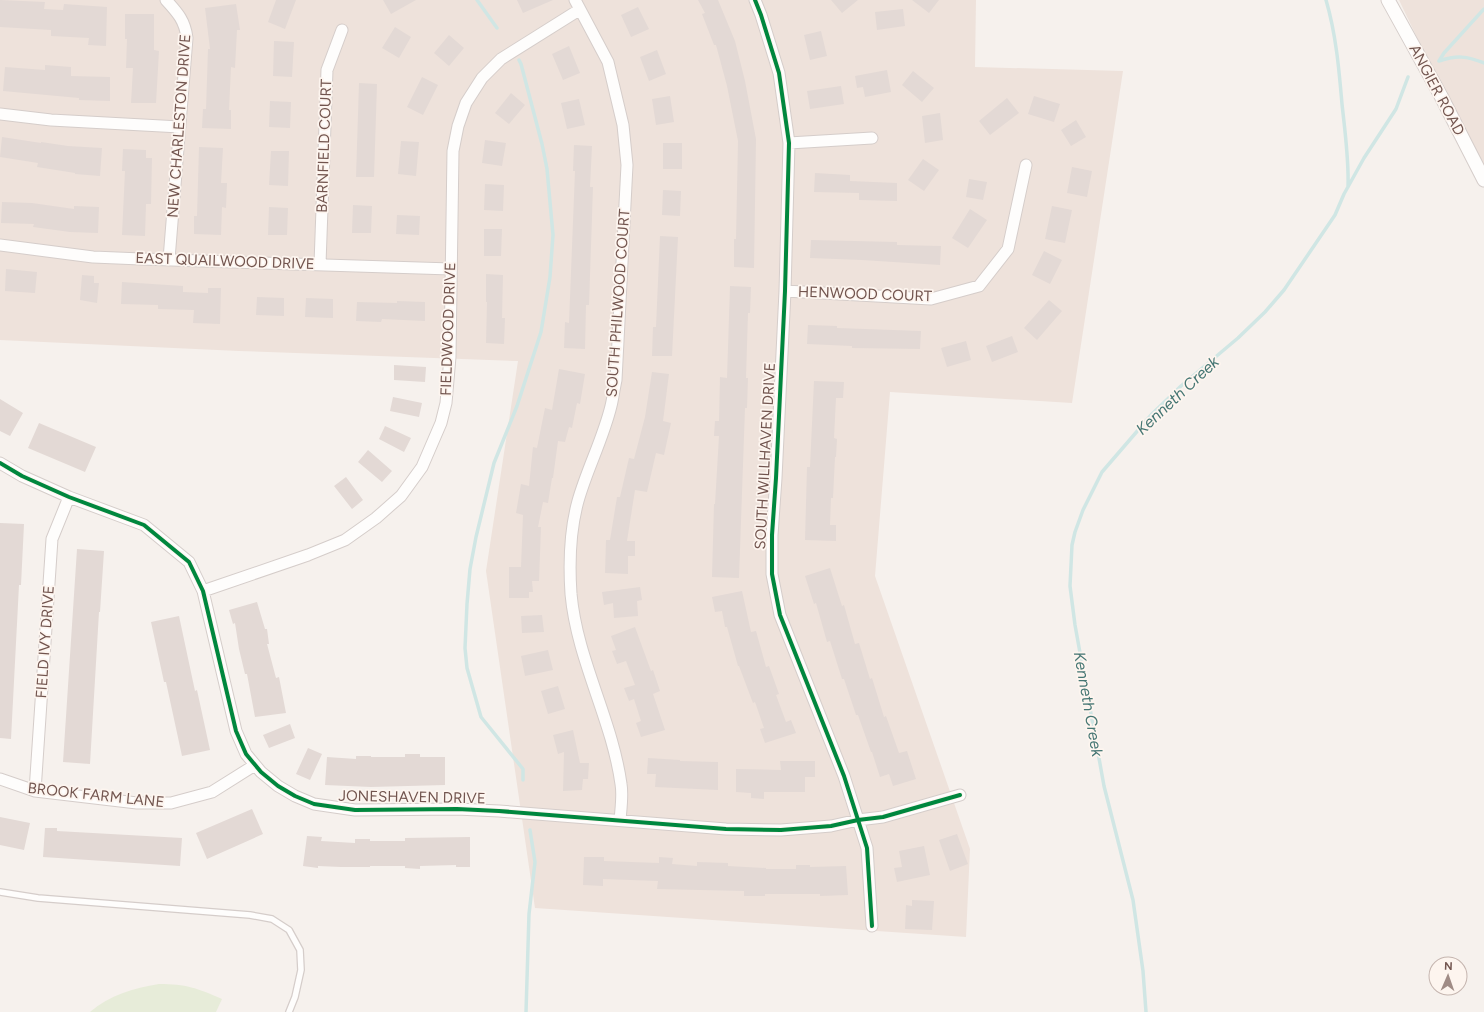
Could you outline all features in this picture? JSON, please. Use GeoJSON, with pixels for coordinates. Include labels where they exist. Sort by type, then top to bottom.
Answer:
{"type":"FeatureCollection","features":[{"type":"Feature","properties":{"kind":"street","name":"NEW CHARLESTON DRIVE"},"geometry":{"type":"LineString","coordinates":[[166,0],[176,11],[186,26],[187,38],[169,259]]}},
{"type":"Feature","properties":{"kind":"street","name":"SOUTH WILLHAVEN DRIVE"},"geometry":{"type":"LineString","coordinates":[[755,0],[779,73],[789,143],[785,291],[772,535],[772,574],[780,615],[844,776],[867,848],[872,926]]}},
{"type":"Feature","properties":{"kind":"street","name":"ANGIER ROAD"},"geometry":{"type":"LineString","coordinates":[[1388,0],[1441,96],[1484,180]]}},
{"type":"Feature","properties":{"kind":"street","name":"FIELDWOOD DRIVE"},"geometry":{"type":"LineString","coordinates":[[203,591],[308,555],[345,540],[376,518],[401,496],[422,467],[441,424],[446,404],[450,357],[453,151],[458,126],[466,103],[482,78],[501,59],[577,5]]}},
{"type":"Feature","properties":{"kind":"street","name":"SOUTH PHILWOOD COURT"},"geometry":{"type":"LineString","coordinates":[[577,5],[608,62],[623,125],[627,165],[616,380],[611,407],[578,501],[573,529],[571,562],[571,593],[574,621],[588,673],[609,733],[622,785],[620,820]]}},
{"type":"Feature","properties":{"kind":"street","name":"BARNFIELD COURT"},"geometry":{"type":"LineString","coordinates":[[320,264],[327,70],[342,30]]}},
{"type":"Feature","properties":{"kind":"street"},"geometry":{"type":"LineString","coordinates":[[0,114],[51,120],[180,127]]}},
{"type":"Feature","properties":{"kind":"street"},"geometry":{"type":"LineString","coordinates":[[789,143],[872,138]]}},
{"type":"Feature","properties":{"kind":"street","name":"HENWOOD COURT"},"geometry":{"type":"LineString","coordinates":[[785,291],[931,299],[979,286],[1008,249],[1026,165]]}},
{"type":"Feature","properties":{"kind":"street","name":"EAST QUAILWOOD DRIVE"},"geometry":{"type":"LineString","coordinates":[[0,245],[93,257],[451,269]]}},
{"type":"Feature","properties":{"kind":"street","name":"JONESHAVEN DRIVE"},"geometry":{"type":"LineString","coordinates":[[0,463],[22,476],[69,497],[144,525],[189,562],[203,591],[236,731],[246,754],[261,772],[278,786],[295,796],[314,804],[355,810],[478,810],[726,829],[781,830],[831,826],[883,816],[960,795]]}},
{"type":"Feature","properties":{"kind":"street","name":"FIELD IVY DRIVE"},"geometry":{"type":"LineString","coordinates":[[34,791],[52,539],[69,497]]}},
{"type":"Feature","properties":{"kind":"street","name":"BROOK FARM LANE"},"geometry":{"type":"LineString","coordinates":[[0,779],[34,791],[137,802],[172,803],[212,792],[255,765]]}},
{"type":"Feature","properties":{"kind":"lane"},"geometry":{"type":"LineString","coordinates":[[0,892],[38,898],[250,915],[272,919],[289,930],[300,950],[301,970],[295,998],[289,1012]]}},
{"type":"Feature","properties":{"kind":"shaded area"},"geometry":{"type":"Polygon","coordinates":[[[0,0],[976,0],[975,67],[1123,71],[1072,403],[890,392],[875,576],[970,849],[966,937],[535,908],[486,571],[518,361],[239,351],[0,340],[0,0]]]}},
{"type":"Feature","properties":{"kind":"shaded area"},"geometry":{"type":"Polygon","coordinates":[[[1399,0],[1484,0],[1484,177],[1399,0]]]}},
{"type":"Feature","properties":{"kind":"green space"},"geometry":{"type":"Polygon","coordinates":[[[159,984],[191,987],[222,999],[216,1012],[90,1012],[106,1001],[122,993],[159,984]]]}},
{"type":"Feature","properties":{"kind":"building"},"geometry":{"type":"Polygon","coordinates":[[[0,0],[45,2],[44,9],[63,10],[64,4],[107,7],[106,46],[88,45],[89,38],[51,36],[51,30],[0,27],[0,0]]]}},
{"type":"Feature","properties":{"kind":"building"},"geometry":{"type":"Polygon","coordinates":[[[276,0],[296,0],[285,29],[268,22],[276,0]]]}},
{"type":"Feature","properties":{"kind":"building"},"geometry":{"type":"Polygon","coordinates":[[[383,0],[416,0],[391,14],[383,0]]]}},
{"type":"Feature","properties":{"kind":"building"},"geometry":{"type":"Polygon","coordinates":[[[517,0],[553,0],[523,13],[517,0]]]}},
{"type":"Feature","properties":{"kind":"building"},"geometry":{"type":"Polygon","coordinates":[[[698,0],[718,0],[735,41],[745,81],[756,139],[754,268],[734,267],[738,141],[727,86],[716,45],[714,45],[702,14],[705,13],[698,0]]]}},
{"type":"Feature","properties":{"kind":"building"},"geometry":{"type":"Polygon","coordinates":[[[831,0],[858,0],[842,13],[831,0]]]}},
{"type":"Feature","properties":{"kind":"building"},"geometry":{"type":"Polygon","coordinates":[[[912,0],[939,0],[929,13],[912,0]]]}},
{"type":"Feature","properties":{"kind":"building"},"geometry":{"type":"Polygon","coordinates":[[[236,4],[240,30],[237,30],[235,68],[231,67],[229,110],[231,110],[231,129],[202,128],[203,109],[206,109],[208,49],[210,49],[205,8],[236,4]]]}},
{"type":"Feature","properties":{"kind":"building"},"geometry":{"type":"Polygon","coordinates":[[[638,7],[649,29],[631,37],[621,15],[638,7]]]}},
{"type":"Feature","properties":{"kind":"building"},"geometry":{"type":"Polygon","coordinates":[[[903,9],[905,26],[877,30],[875,12],[903,9]]]}},
{"type":"Feature","properties":{"kind":"building"},"geometry":{"type":"Polygon","coordinates":[[[125,14],[154,14],[154,50],[159,51],[156,103],[131,103],[133,68],[126,68],[127,39],[125,39],[125,14]]]}},
{"type":"Feature","properties":{"kind":"building"},"geometry":{"type":"Polygon","coordinates":[[[395,27],[411,37],[399,58],[382,48],[395,27]]]}},
{"type":"Feature","properties":{"kind":"building"},"geometry":{"type":"Polygon","coordinates":[[[821,31],[827,56],[810,60],[804,35],[821,31]]]}},
{"type":"Feature","properties":{"kind":"building"},"geometry":{"type":"Polygon","coordinates":[[[449,35],[464,48],[449,66],[434,53],[449,35]]]}},
{"type":"Feature","properties":{"kind":"building"},"geometry":{"type":"Polygon","coordinates":[[[274,41],[294,42],[292,77],[273,76],[274,41]]]}},
{"type":"Feature","properties":{"kind":"building"},"geometry":{"type":"Polygon","coordinates":[[[569,46],[580,73],[563,80],[552,54],[569,46]]]}},
{"type":"Feature","properties":{"kind":"building"},"geometry":{"type":"Polygon","coordinates":[[[657,50],[666,74],[649,81],[640,57],[657,50]]]}},
{"type":"Feature","properties":{"kind":"building"},"geometry":{"type":"Polygon","coordinates":[[[45,65],[71,67],[71,76],[110,77],[110,101],[79,100],[79,98],[3,91],[5,67],[45,70],[45,65]]]}},
{"type":"Feature","properties":{"kind":"building"},"geometry":{"type":"Polygon","coordinates":[[[887,70],[891,92],[865,97],[863,87],[857,88],[855,76],[887,70]]]}},
{"type":"Feature","properties":{"kind":"building"},"geometry":{"type":"Polygon","coordinates":[[[913,71],[934,88],[922,102],[902,85],[913,71]]]}},
{"type":"Feature","properties":{"kind":"building"},"geometry":{"type":"Polygon","coordinates":[[[422,77],[438,85],[423,115],[407,107],[422,77]]]}},
{"type":"Feature","properties":{"kind":"building"},"geometry":{"type":"Polygon","coordinates":[[[359,83],[377,84],[374,177],[356,177],[359,83]]]}},
{"type":"Feature","properties":{"kind":"building"},"geometry":{"type":"Polygon","coordinates":[[[841,86],[844,104],[810,109],[807,91],[841,86]]]}},
{"type":"Feature","properties":{"kind":"building"},"geometry":{"type":"Polygon","coordinates":[[[511,93],[525,105],[509,124],[495,113],[511,93]]]}},
{"type":"Feature","properties":{"kind":"building"},"geometry":{"type":"Polygon","coordinates":[[[670,96],[674,122],[656,125],[652,99],[670,96]]]}},
{"type":"Feature","properties":{"kind":"building"},"geometry":{"type":"Polygon","coordinates":[[[1034,96],[1060,104],[1054,122],[1028,114],[1034,96]]]}},
{"type":"Feature","properties":{"kind":"building"},"geometry":{"type":"Polygon","coordinates":[[[1007,98],[1019,113],[990,135],[979,121],[1007,98]]]}},
{"type":"Feature","properties":{"kind":"building"},"geometry":{"type":"Polygon","coordinates":[[[579,99],[585,125],[567,129],[561,103],[579,99]]]}},
{"type":"Feature","properties":{"kind":"building"},"geometry":{"type":"Polygon","coordinates":[[[270,101],[291,102],[290,128],[269,127],[270,101]]]}},
{"type":"Feature","properties":{"kind":"building"},"geometry":{"type":"Polygon","coordinates":[[[940,113],[943,140],[925,143],[922,116],[940,113]]]}},
{"type":"Feature","properties":{"kind":"building"},"geometry":{"type":"Polygon","coordinates":[[[1076,120],[1086,137],[1071,146],[1061,130],[1076,120]]]}},
{"type":"Feature","properties":{"kind":"building"},"geometry":{"type":"Polygon","coordinates":[[[2,137],[68,146],[102,148],[100,176],[75,174],[37,167],[38,163],[0,157],[2,137]]]}},
{"type":"Feature","properties":{"kind":"building"},"geometry":{"type":"Polygon","coordinates":[[[485,140],[506,143],[502,166],[482,163],[485,140]]]}},
{"type":"Feature","properties":{"kind":"building"},"geometry":{"type":"Polygon","coordinates":[[[401,141],[419,142],[416,176],[398,174],[401,141]]]}},
{"type":"Feature","properties":{"kind":"building"},"geometry":{"type":"Polygon","coordinates":[[[663,143],[682,143],[682,169],[663,169],[663,143]]]}},
{"type":"Feature","properties":{"kind":"building"},"geometry":{"type":"Polygon","coordinates":[[[574,145],[592,146],[590,187],[593,187],[589,305],[586,305],[585,349],[564,348],[565,322],[569,323],[575,171],[573,171],[574,145]]]}},
{"type":"Feature","properties":{"kind":"building"},"geometry":{"type":"Polygon","coordinates":[[[199,147],[223,148],[221,183],[227,183],[226,208],[222,207],[221,235],[194,234],[194,216],[197,216],[199,147]]]}},
{"type":"Feature","properties":{"kind":"building"},"geometry":{"type":"Polygon","coordinates":[[[123,149],[146,150],[146,158],[152,158],[151,204],[146,204],[145,236],[122,235],[125,171],[122,171],[123,149]]]}},
{"type":"Feature","properties":{"kind":"building"},"geometry":{"type":"Polygon","coordinates":[[[271,151],[289,151],[288,186],[269,185],[271,151]]]}},
{"type":"Feature","properties":{"kind":"building"},"geometry":{"type":"Polygon","coordinates":[[[923,159],[939,170],[924,191],[908,180],[923,159]]]}},
{"type":"Feature","properties":{"kind":"building"},"geometry":{"type":"Polygon","coordinates":[[[1072,167],[1092,171],[1087,197],[1067,193],[1072,167]]]}},
{"type":"Feature","properties":{"kind":"building"},"geometry":{"type":"Polygon","coordinates":[[[815,173],[850,175],[850,181],[897,183],[897,201],[859,200],[859,193],[814,192],[815,173]]]}},
{"type":"Feature","properties":{"kind":"building"},"geometry":{"type":"Polygon","coordinates":[[[969,179],[987,182],[983,200],[966,197],[969,179]]]}},
{"type":"Feature","properties":{"kind":"building"},"geometry":{"type":"Polygon","coordinates":[[[485,184],[504,185],[503,211],[484,210],[485,184]]]}},
{"type":"Feature","properties":{"kind":"building"},"geometry":{"type":"Polygon","coordinates":[[[663,190],[681,191],[680,216],[662,215],[663,190]]]}},
{"type":"Feature","properties":{"kind":"building"},"geometry":{"type":"Polygon","coordinates":[[[2,202],[32,203],[74,209],[74,206],[99,207],[98,233],[70,232],[33,227],[34,224],[1,223],[2,202]]]}},
{"type":"Feature","properties":{"kind":"building"},"geometry":{"type":"Polygon","coordinates":[[[353,205],[372,206],[371,233],[352,233],[353,205]]]}},
{"type":"Feature","properties":{"kind":"building"},"geometry":{"type":"Polygon","coordinates":[[[1052,206],[1072,210],[1065,243],[1045,239],[1052,206]]]}},
{"type":"Feature","properties":{"kind":"building"},"geometry":{"type":"Polygon","coordinates":[[[269,207],[288,208],[287,235],[268,235],[269,207]]]}},
{"type":"Feature","properties":{"kind":"building"},"geometry":{"type":"Polygon","coordinates":[[[970,209],[987,220],[968,248],[952,238],[970,209]]]}},
{"type":"Feature","properties":{"kind":"building"},"geometry":{"type":"Polygon","coordinates":[[[397,215],[420,216],[419,235],[396,234],[397,215]]]}},
{"type":"Feature","properties":{"kind":"building"},"geometry":{"type":"Polygon","coordinates":[[[484,229],[502,229],[501,256],[484,256],[484,229]]]}},
{"type":"Feature","properties":{"kind":"building"},"geometry":{"type":"Polygon","coordinates":[[[660,236],[678,237],[672,356],[652,356],[653,327],[656,327],[660,236]]]}},
{"type":"Feature","properties":{"kind":"building"},"geometry":{"type":"Polygon","coordinates":[[[811,240],[897,242],[897,245],[941,246],[940,265],[810,258],[811,240]]]}},
{"type":"Feature","properties":{"kind":"building"},"geometry":{"type":"Polygon","coordinates":[[[1044,251],[1062,260],[1050,284],[1032,275],[1044,251]]]}},
{"type":"Feature","properties":{"kind":"building"},"geometry":{"type":"Polygon","coordinates":[[[6,269],[37,272],[35,293],[5,291],[6,269]]]}},
{"type":"Feature","properties":{"kind":"building"},"geometry":{"type":"Polygon","coordinates":[[[486,274],[503,275],[502,318],[505,318],[504,344],[486,343],[486,274]]]}},
{"type":"Feature","properties":{"kind":"building"},"geometry":{"type":"Polygon","coordinates":[[[82,275],[94,276],[94,283],[99,283],[97,303],[80,300],[82,275]]]}},
{"type":"Feature","properties":{"kind":"building"},"geometry":{"type":"Polygon","coordinates":[[[122,282],[183,286],[183,292],[208,293],[208,288],[221,288],[220,324],[193,323],[194,310],[158,309],[158,305],[121,304],[122,282]]]}},
{"type":"Feature","properties":{"kind":"building"},"geometry":{"type":"Polygon","coordinates":[[[730,286],[751,287],[750,313],[748,313],[746,378],[748,378],[747,408],[745,408],[739,578],[712,577],[714,504],[719,436],[714,436],[715,421],[719,421],[720,377],[727,378],[730,286]]]}},
{"type":"Feature","properties":{"kind":"building"},"geometry":{"type":"Polygon","coordinates":[[[257,297],[284,298],[284,316],[256,315],[257,297]]]}},
{"type":"Feature","properties":{"kind":"building"},"geometry":{"type":"Polygon","coordinates":[[[306,298],[333,299],[333,318],[305,317],[306,298]]]}},
{"type":"Feature","properties":{"kind":"building"},"geometry":{"type":"Polygon","coordinates":[[[1049,300],[1062,311],[1037,340],[1024,328],[1049,300]]]}},
{"type":"Feature","properties":{"kind":"building"},"geometry":{"type":"Polygon","coordinates":[[[397,301],[425,302],[425,321],[382,319],[381,322],[356,321],[357,302],[397,303],[397,301]]]}},
{"type":"Feature","properties":{"kind":"building"},"geometry":{"type":"Polygon","coordinates":[[[808,325],[837,326],[837,328],[921,331],[920,349],[852,348],[852,346],[807,344],[808,325]]]}},
{"type":"Feature","properties":{"kind":"building"},"geometry":{"type":"Polygon","coordinates":[[[1012,336],[1018,352],[992,362],[986,346],[1012,336]]]}},
{"type":"Feature","properties":{"kind":"building"},"geometry":{"type":"Polygon","coordinates":[[[966,341],[971,360],[947,367],[941,348],[966,341]]]}},
{"type":"Feature","properties":{"kind":"building"},"geometry":{"type":"Polygon","coordinates":[[[394,365],[426,367],[425,382],[394,380],[394,365]]]}},
{"type":"Feature","properties":{"kind":"building"},"geometry":{"type":"Polygon","coordinates":[[[559,369],[585,374],[580,404],[577,403],[572,428],[569,427],[565,442],[558,441],[548,503],[543,502],[538,527],[541,527],[539,581],[532,581],[533,592],[529,592],[529,598],[509,598],[509,567],[521,567],[523,515],[516,513],[521,484],[529,486],[533,447],[537,448],[545,408],[552,410],[559,369]]]}},
{"type":"Feature","properties":{"kind":"building"},"geometry":{"type":"Polygon","coordinates":[[[652,372],[669,374],[663,421],[671,423],[664,455],[656,453],[647,492],[635,490],[627,541],[635,541],[635,556],[628,556],[628,574],[605,573],[606,540],[610,540],[617,497],[620,497],[629,458],[634,459],[645,417],[652,372]]]}},
{"type":"Feature","properties":{"kind":"building"},"geometry":{"type":"Polygon","coordinates":[[[814,381],[844,382],[843,398],[836,398],[834,438],[837,439],[830,525],[836,525],[836,541],[805,540],[807,467],[810,467],[814,381]]]}},
{"type":"Feature","properties":{"kind":"building"},"geometry":{"type":"Polygon","coordinates":[[[393,397],[422,403],[419,417],[390,411],[393,397]]]}},
{"type":"Feature","properties":{"kind":"building"},"geometry":{"type":"Polygon","coordinates":[[[0,399],[23,413],[10,436],[0,431],[0,399]]]}},
{"type":"Feature","properties":{"kind":"building"},"geometry":{"type":"Polygon","coordinates":[[[39,423],[96,447],[85,472],[28,448],[39,423]]]}},
{"type":"Feature","properties":{"kind":"building"},"geometry":{"type":"Polygon","coordinates":[[[385,426],[411,438],[404,452],[379,439],[385,426]]]}},
{"type":"Feature","properties":{"kind":"building"},"geometry":{"type":"Polygon","coordinates":[[[368,450],[392,471],[382,482],[358,462],[368,450]]]}},
{"type":"Feature","properties":{"kind":"building"},"geometry":{"type":"Polygon","coordinates":[[[346,477],[363,500],[352,509],[334,486],[346,477]]]}},
{"type":"Feature","properties":{"kind":"building"},"geometry":{"type":"Polygon","coordinates":[[[0,523],[24,524],[21,585],[19,585],[11,739],[0,738],[0,523]]]}},
{"type":"Feature","properties":{"kind":"building"},"geometry":{"type":"Polygon","coordinates":[[[77,549],[104,551],[90,764],[63,762],[77,549]]]}},
{"type":"Feature","properties":{"kind":"building"},"geometry":{"type":"Polygon","coordinates":[[[830,568],[842,606],[844,605],[855,644],[859,643],[884,717],[886,716],[899,753],[907,751],[916,779],[893,786],[889,774],[880,777],[858,715],[856,715],[844,679],[842,679],[830,641],[827,642],[816,603],[814,604],[805,576],[830,568]]]}},
{"type":"Feature","properties":{"kind":"building"},"geometry":{"type":"Polygon","coordinates":[[[640,587],[642,600],[637,601],[638,616],[614,618],[613,603],[604,605],[602,592],[640,587]]]}},
{"type":"Feature","properties":{"kind":"building"},"geometry":{"type":"Polygon","coordinates":[[[742,591],[751,632],[756,631],[766,667],[769,666],[779,694],[776,695],[786,722],[791,720],[796,733],[765,743],[760,729],[764,728],[755,702],[753,703],[738,666],[727,627],[725,627],[722,611],[715,612],[712,597],[742,591]]]}},
{"type":"Feature","properties":{"kind":"building"},"geometry":{"type":"Polygon","coordinates":[[[257,602],[265,629],[267,629],[269,644],[267,644],[276,678],[279,677],[286,713],[255,717],[247,674],[245,674],[239,649],[235,623],[233,624],[229,610],[257,602]]]}},
{"type":"Feature","properties":{"kind":"building"},"geometry":{"type":"Polygon","coordinates":[[[542,615],[544,632],[522,633],[521,616],[542,615]]]}},
{"type":"Feature","properties":{"kind":"building"},"geometry":{"type":"Polygon","coordinates":[[[179,616],[195,691],[197,690],[210,750],[182,756],[151,622],[179,616]]]}},
{"type":"Feature","properties":{"kind":"building"},"geometry":{"type":"Polygon","coordinates":[[[635,627],[660,691],[653,694],[665,730],[641,737],[636,723],[641,721],[634,699],[629,701],[624,688],[635,685],[626,661],[617,664],[612,651],[616,650],[611,636],[635,627]]]}},
{"type":"Feature","properties":{"kind":"building"},"geometry":{"type":"Polygon","coordinates":[[[548,650],[553,670],[525,676],[521,656],[548,650]]]}},
{"type":"Feature","properties":{"kind":"building"},"geometry":{"type":"Polygon","coordinates":[[[558,686],[565,709],[548,714],[541,691],[558,686]]]}},
{"type":"Feature","properties":{"kind":"building"},"geometry":{"type":"Polygon","coordinates":[[[290,724],[295,738],[269,748],[263,735],[290,724]]]}},
{"type":"Feature","properties":{"kind":"building"},"geometry":{"type":"Polygon","coordinates":[[[573,730],[580,763],[589,763],[588,779],[583,779],[582,790],[563,791],[564,752],[558,754],[553,735],[573,730]]]}},
{"type":"Feature","properties":{"kind":"building"},"geometry":{"type":"Polygon","coordinates":[[[308,748],[322,754],[310,780],[296,774],[308,748]]]}},
{"type":"Feature","properties":{"kind":"building"},"geometry":{"type":"Polygon","coordinates":[[[405,754],[420,754],[420,757],[445,757],[445,785],[371,787],[325,785],[327,757],[356,759],[356,756],[405,757],[405,754]]]}},
{"type":"Feature","properties":{"kind":"building"},"geometry":{"type":"Polygon","coordinates":[[[648,758],[718,762],[718,790],[655,787],[656,774],[647,774],[648,758]]]}},
{"type":"Feature","properties":{"kind":"building"},"geometry":{"type":"Polygon","coordinates":[[[780,761],[815,761],[815,777],[805,777],[805,792],[764,792],[764,799],[751,798],[751,793],[736,792],[736,769],[781,770],[780,761]]]}},
{"type":"Feature","properties":{"kind":"building"},"geometry":{"type":"Polygon","coordinates":[[[252,809],[263,834],[207,859],[196,833],[252,809]]]}},
{"type":"Feature","properties":{"kind":"building"},"geometry":{"type":"Polygon","coordinates":[[[0,817],[30,823],[24,850],[0,845],[0,817]]]}},
{"type":"Feature","properties":{"kind":"building"},"geometry":{"type":"Polygon","coordinates":[[[45,828],[57,828],[57,831],[182,838],[180,866],[43,857],[45,828]]]}},
{"type":"Feature","properties":{"kind":"building"},"geometry":{"type":"Polygon","coordinates":[[[957,834],[968,864],[950,871],[939,840],[957,834]]]}},
{"type":"Feature","properties":{"kind":"building"},"geometry":{"type":"Polygon","coordinates":[[[307,836],[322,837],[321,841],[355,843],[355,839],[370,839],[370,841],[405,841],[405,838],[470,837],[470,867],[456,867],[456,865],[420,866],[420,869],[405,868],[405,866],[318,866],[318,868],[303,866],[307,836]]]}},
{"type":"Feature","properties":{"kind":"building"},"geometry":{"type":"Polygon","coordinates":[[[924,846],[930,875],[897,882],[894,868],[902,867],[899,851],[924,846]]]}},
{"type":"Feature","properties":{"kind":"building"},"geometry":{"type":"Polygon","coordinates":[[[584,857],[604,857],[604,861],[659,863],[659,857],[673,858],[672,864],[697,866],[697,862],[728,863],[728,866],[766,869],[796,869],[796,865],[810,865],[810,867],[846,866],[848,895],[820,896],[820,894],[765,894],[765,896],[744,896],[744,891],[657,889],[658,881],[603,879],[603,886],[583,885],[584,857]]]}},
{"type":"Feature","properties":{"kind":"building"},"geometry":{"type":"Polygon","coordinates":[[[912,900],[934,901],[932,930],[905,929],[906,905],[912,906],[912,900]]]}},
{"type":"Feature","properties":{"kind":"waterway"},"geometry":{"type":"LineString","coordinates":[[477,0],[497,28]]}},
{"type":"Feature","properties":{"kind":"waterway"},"geometry":{"type":"LineString","coordinates":[[1326,0],[1335,39],[1347,156],[1348,187]]}},
{"type":"Feature","properties":{"kind":"waterway","name":"Kenneth Creek"},"geometry":{"type":"LineString","coordinates":[[1439,61],[1444,53],[1484,9]]}},
{"type":"Feature","properties":{"kind":"waterway"},"geometry":{"type":"LineString","coordinates":[[1439,61],[1462,57],[1484,63]]}},
{"type":"Feature","properties":{"kind":"waterway"},"geometry":{"type":"LineString","coordinates":[[519,60],[542,144],[547,169],[553,235],[550,277],[541,332],[517,406],[494,463],[476,537],[470,569],[465,648],[467,668],[481,717],[523,769],[523,780]]}},
{"type":"Feature","properties":{"kind":"waterway","name":"Kenneth Creek"},"geometry":{"type":"LineString","coordinates":[[1146,1012],[1143,971],[1133,900],[1104,786],[1075,625],[1070,586],[1072,545],[1075,532],[1083,510],[1102,472],[1152,414],[1181,386],[1238,338],[1265,312],[1284,290],[1335,215],[1344,194],[1364,158],[1396,109],[1408,77]]}},
{"type":"Feature","properties":{"kind":"waterway"},"geometry":{"type":"LineString","coordinates":[[526,1012],[529,914],[535,862],[530,830]]}},
{"type":"Feature","properties":{"kind":"cycle path"},"geometry":{"type":"LineString","coordinates":[[755,0],[779,73],[789,143],[785,291],[772,535],[772,574],[780,615],[844,776],[867,848],[872,926]]}},
{"type":"Feature","properties":{"kind":"cycle path"},"geometry":{"type":"LineString","coordinates":[[0,463],[22,476],[69,497],[144,525],[189,562],[203,591],[236,731],[246,754],[261,772],[278,786],[295,796],[314,804],[355,810],[457,809],[726,829],[781,830],[831,826],[858,820],[883,817],[960,795]]}}]}
